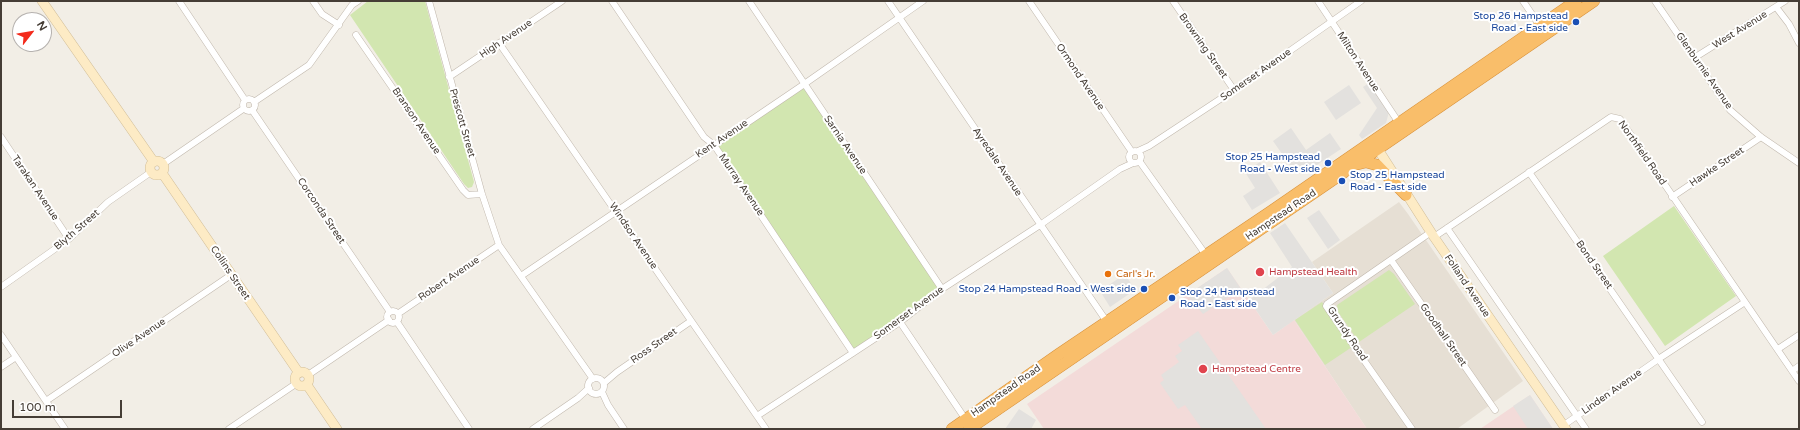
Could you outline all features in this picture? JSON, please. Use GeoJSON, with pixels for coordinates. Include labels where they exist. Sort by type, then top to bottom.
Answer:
{"type":"FeatureCollection","features":[{"type":"Feature","properties":{"kind":"highway","name":"Hampstead Road"},"geometry":{"type":"LineString","coordinates":[[952,429],[968,426],[1110,326],[1543,30],[1576,1]]}},
{"type":"Feature","properties":{"kind":"highway","name":"Hampstead Road"},"geometry":{"type":"LineString","coordinates":[[1209,259],[1357,164],[1398,123],[1543,30],[1594,1]]}},
{"type":"Feature","properties":{"kind":"highway"},"geometry":{"type":"LineString","coordinates":[[1357,164],[1366,162],[1377,165],[1406,195]]}},
{"type":"Feature","properties":{"kind":"street","name":"Collins Street"},"geometry":{"type":"LineString","coordinates":[[42,1],[159,166],[231,275],[303,374]]}},
{"type":"Feature","properties":{"kind":"street"},"geometry":{"type":"LineString","coordinates":[[179,1],[245,100]]}},
{"type":"Feature","properties":{"kind":"street"},"geometry":{"type":"LineString","coordinates":[[313,1],[322,14],[339,25]]}},
{"type":"Feature","properties":{"kind":"street"},"geometry":{"type":"LineString","coordinates":[[254,102],[309,65],[352,5],[358,1]]}},
{"type":"Feature","properties":{"kind":"street","name":"Prescott Street"},"geometry":{"type":"LineString","coordinates":[[430,1],[482,194],[499,245]]}},
{"type":"Feature","properties":{"kind":"street","name":"High Avenue"},"geometry":{"type":"LineString","coordinates":[[450,77],[562,1]]}},
{"type":"Feature","properties":{"kind":"street","name":"Murray Avenue"},"geometry":{"type":"LineString","coordinates":[[612,1],[704,137],[714,145],[853,353]]}},
{"type":"Feature","properties":{"kind":"street","name":"Sarnia Avenue"},"geometry":{"type":"LineString","coordinates":[[748,1],[942,289]]}},
{"type":"Feature","properties":{"kind":"street","name":"Ayredale Avenue"},"geometry":{"type":"LineString","coordinates":[[888,1],[1110,326]]}},
{"type":"Feature","properties":{"kind":"street","name":"Kent Avenue"},"geometry":{"type":"LineString","coordinates":[[521,276],[804,84],[923,1]]}},
{"type":"Feature","properties":{"kind":"street","name":"Ormond Avenue"},"geometry":{"type":"LineString","coordinates":[[1029,1],[1137,153]]}},
{"type":"Feature","properties":{"kind":"street","name":"Browning Street"},"geometry":{"type":"LineString","coordinates":[[1173,1],[1234,90]]}},
{"type":"Feature","properties":{"kind":"street","name":"Milton Avenue"},"geometry":{"type":"LineString","coordinates":[[1318,1],[1398,123]]}},
{"type":"Feature","properties":{"kind":"street","name":"Somerset Avenue"},"geometry":{"type":"LineString","coordinates":[[1137,153],[1234,90],[1362,1]]}},
{"type":"Feature","properties":{"kind":"street"},"geometry":{"type":"LineString","coordinates":[[1523,1],[1543,30]]}},
{"type":"Feature","properties":{"kind":"street","name":"Glenburnie Avenue"},"geometry":{"type":"LineString","coordinates":[[1655,1],[1730,110],[1761,137],[1799,163]]}},
{"type":"Feature","properties":{"kind":"street","name":"West Avenue"},"geometry":{"type":"LineString","coordinates":[[1694,58],[1785,1]]}},
{"type":"Feature","properties":{"kind":"street"},"geometry":{"type":"LineString","coordinates":[[1776,7],[1789,24],[1799,43]]}},
{"type":"Feature","properties":{"kind":"street","name":"Branson Avenue"},"geometry":{"type":"LineString","coordinates":[[356,35],[463,190],[468,195],[482,194]]}},
{"type":"Feature","properties":{"kind":"street","name":"Windsor Avenue"},"geometry":{"type":"LineString","coordinates":[[499,43],[766,429]]}},
{"type":"Feature","properties":{"kind":"street"},"geometry":{"type":"LineString","coordinates":[[245,100],[249,99],[254,102]]}},
{"type":"Feature","properties":{"kind":"street"},"geometry":{"type":"LineString","coordinates":[[244,109],[243,103],[245,100]]}},
{"type":"Feature","properties":{"kind":"street"},"geometry":{"type":"LineString","coordinates":[[151,172],[150,166],[159,166],[244,109],[247,111],[252,110],[255,106],[254,102]]}},
{"type":"Feature","properties":{"kind":"street","name":"Corconda Street"},"geometry":{"type":"LineString","coordinates":[[252,110],[390,312]]}},
{"type":"Feature","properties":{"kind":"street","name":"Northfield Road"},"geometry":{"type":"LineString","coordinates":[[1432,234],[1447,228],[1611,117],[1620,119],[1672,198],[1799,381]]}},
{"type":"Feature","properties":{"kind":"street","name":"Tarakan Avenue"},"geometry":{"type":"LineString","coordinates":[[1,137],[69,239]]}},
{"type":"Feature","properties":{"kind":"street","name":"Hawke Street"},"geometry":{"type":"LineString","coordinates":[[1672,198],[1761,137]]}},
{"type":"Feature","properties":{"kind":"street","name":"Folland Avenue"},"geometry":{"type":"LineString","coordinates":[[1375,145],[1432,234],[1565,427]]}},
{"type":"Feature","properties":{"kind":"street"},"geometry":{"type":"LineString","coordinates":[[1134,161],[1137,153]]}},
{"type":"Feature","properties":{"kind":"street"},"geometry":{"type":"LineString","coordinates":[[1134,161],[1137,153]]}},
{"type":"Feature","properties":{"kind":"street"},"geometry":{"type":"LineString","coordinates":[[1134,161],[1209,259]]}},
{"type":"Feature","properties":{"kind":"street","name":"Somerset Avenue"},"geometry":{"type":"LineString","coordinates":[[757,416],[900,322],[942,289],[1134,161]]}},
{"type":"Feature","properties":{"kind":"street","name":"Blyth Street"},"geometry":{"type":"LineString","coordinates":[[1,287],[69,239],[108,202],[151,172]]}},
{"type":"Feature","properties":{"kind":"street","name":"Bond Street"},"geometry":{"type":"LineString","coordinates":[[1530,172],[1660,358]]}},
{"type":"Feature","properties":{"kind":"street","name":"Folland Avenue"},"geometry":{"type":"LineString","coordinates":[[1447,228],[1586,429]]}},
{"type":"Feature","properties":{"kind":"street","name":"Grundy Road"},"geometry":{"type":"LineString","coordinates":[[1412,429],[1326,306],[1391,260],[1432,234]]}},
{"type":"Feature","properties":{"kind":"street"},"geometry":{"type":"LineString","coordinates":[[499,245],[582,364],[594,388],[608,405],[624,429]]}},
{"type":"Feature","properties":{"kind":"street","name":"Robert Avenue"},"geometry":{"type":"LineString","coordinates":[[399,314],[499,245]]}},
{"type":"Feature","properties":{"kind":"street","name":"Goodhall Street"},"geometry":{"type":"LineString","coordinates":[[1391,260],[1495,410]]}},
{"type":"Feature","properties":{"kind":"street","name":"Olive Avenue"},"geometry":{"type":"LineString","coordinates":[[46,401],[231,275]]}},
{"type":"Feature","properties":{"kind":"street","name":"Linden Avenue"},"geometry":{"type":"LineString","coordinates":[[1565,427],[1577,416],[1660,358],[1745,302]]}},
{"type":"Feature","properties":{"kind":"street"},"geometry":{"type":"LineString","coordinates":[[389,320],[387,317],[390,312],[396,311],[400,318],[397,322]]}},
{"type":"Feature","properties":{"kind":"street"},"geometry":{"type":"LineString","coordinates":[[297,383],[296,378],[389,320]]}},
{"type":"Feature","properties":{"kind":"street"},"geometry":{"type":"LineString","coordinates":[[389,320],[392,323],[397,322]]}},
{"type":"Feature","properties":{"kind":"street","name":"Ross Street"},"geometry":{"type":"LineString","coordinates":[[602,381],[691,321]]}},
{"type":"Feature","properties":{"kind":"street"},"geometry":{"type":"LineString","coordinates":[[397,322],[469,429]]}},
{"type":"Feature","properties":{"kind":"street"},"geometry":{"type":"LineString","coordinates":[[900,322],[968,426]]}},
{"type":"Feature","properties":{"kind":"street"},"geometry":{"type":"LineString","coordinates":[[1,335],[66,429]]}},
{"type":"Feature","properties":{"kind":"street"},"geometry":{"type":"LineString","coordinates":[[1778,350],[1799,335]]}},
{"type":"Feature","properties":{"kind":"street"},"geometry":{"type":"LineString","coordinates":[[1,368],[16,357]]}},
{"type":"Feature","properties":{"kind":"street"},"geometry":{"type":"LineString","coordinates":[[1660,358],[1702,422]]}},
{"type":"Feature","properties":{"kind":"street"},"geometry":{"type":"LineString","coordinates":[[1792,371],[1799,366]]}},
{"type":"Feature","properties":{"kind":"street"},"geometry":{"type":"LineString","coordinates":[[303,374],[309,380],[306,385]]}},
{"type":"Feature","properties":{"kind":"street"},"geometry":{"type":"LineString","coordinates":[[594,388],[602,381]]}},
{"type":"Feature","properties":{"kind":"street"},"geometry":{"type":"LineString","coordinates":[[533,429],[602,381]]}},
{"type":"Feature","properties":{"kind":"street"},"geometry":{"type":"LineString","coordinates":[[297,383],[302,386],[306,385]]}},
{"type":"Feature","properties":{"kind":"street"},"geometry":{"type":"LineString","coordinates":[[229,429],[297,383]]}},
{"type":"Feature","properties":{"kind":"street"},"geometry":{"type":"LineString","coordinates":[[306,385],[337,429]]}},
{"type":"Feature","properties":{"kind":"shaded area"},"geometry":{"type":"Polygon","coordinates":[[[1369,83],[1389,112],[1386,123],[1362,139],[1359,135],[1377,108],[1363,87],[1369,83]]]}},
{"type":"Feature","properties":{"kind":"shaded area"},"geometry":{"type":"Polygon","coordinates":[[[1349,85],[1361,103],[1336,120],[1324,102],[1349,85]]]}},
{"type":"Feature","properties":{"kind":"shaded area"},"geometry":{"type":"Polygon","coordinates":[[[1291,128],[1306,150],[1330,133],[1341,149],[1303,174],[1299,168],[1294,171],[1273,141],[1291,128]]]}},
{"type":"Feature","properties":{"kind":"shaded area"},"geometry":{"type":"Polygon","coordinates":[[[1260,162],[1280,193],[1252,210],[1243,196],[1255,188],[1245,172],[1260,162]]]}},
{"type":"Feature","properties":{"kind":"shaded area"},"geometry":{"type":"Polygon","coordinates":[[[1399,202],[1523,381],[1457,429],[1367,429],[1294,320],[1333,293],[1312,262],[1399,202]]]}},
{"type":"Feature","properties":{"kind":"shaded area"},"geometry":{"type":"Polygon","coordinates":[[[1319,210],[1340,240],[1328,249],[1307,218],[1319,210]]]}},
{"type":"Feature","properties":{"kind":"shaded area"},"geometry":{"type":"Polygon","coordinates":[[[1285,223],[1333,293],[1273,335],[1249,300],[1292,267],[1270,233],[1285,223]]]}},
{"type":"Feature","properties":{"kind":"shaded area","name":"Hampstead Centre"},"geometry":{"type":"Polygon","coordinates":[[[1227,268],[1273,335],[1294,320],[1367,429],[1044,429],[1027,404],[1227,268]]]}},
{"type":"Feature","properties":{"kind":"shaded area"},"geometry":{"type":"Polygon","coordinates":[[[1227,268],[1241,289],[1203,314],[1187,295],[1227,268]]]}},
{"type":"Feature","properties":{"kind":"shaded area"},"geometry":{"type":"Polygon","coordinates":[[[1125,274],[1135,290],[1110,307],[1100,291],[1125,274]]]}},
{"type":"Feature","properties":{"kind":"shaded area"},"geometry":{"type":"Polygon","coordinates":[[[1198,331],[1266,429],[1202,429],[1185,405],[1178,409],[1160,383],[1164,380],[1161,375],[1179,362],[1175,356],[1182,351],[1178,345],[1198,331]]]}},
{"type":"Feature","properties":{"kind":"shaded area"},"geometry":{"type":"Polygon","coordinates":[[[1530,395],[1553,429],[1480,429],[1530,395]]]}},
{"type":"Feature","properties":{"kind":"shaded area"},"geometry":{"type":"Polygon","coordinates":[[[1530,395],[1553,429],[1528,429],[1513,406],[1530,395]]]}},
{"type":"Feature","properties":{"kind":"shaded area"},"geometry":{"type":"Polygon","coordinates":[[[1019,409],[1036,420],[1031,429],[1005,429],[1019,409]]]}},
{"type":"Feature","properties":{"kind":"green space"},"geometry":{"type":"Polygon","coordinates":[[[368,1],[425,1],[474,182],[472,187],[468,188],[464,184],[350,15],[368,1]]]}},
{"type":"Feature","properties":{"kind":"green space"},"geometry":{"type":"Polygon","coordinates":[[[804,84],[942,289],[853,353],[714,145],[804,84]]]}},
{"type":"Feature","properties":{"kind":"green space"},"geometry":{"type":"Polygon","coordinates":[[[1674,206],[1736,296],[1665,346],[1603,256],[1674,206]]]}},
{"type":"Feature","properties":{"kind":"green space"},"geometry":{"type":"Polygon","coordinates":[[[1389,270],[1394,274],[1415,304],[1359,342],[1338,312],[1337,305],[1389,270]]]}},
{"type":"Feature","properties":{"kind":"green space"},"geometry":{"type":"Polygon","coordinates":[[[1322,302],[1352,347],[1325,365],[1295,320],[1322,302]]]}},
{"type":"Feature","properties":{"kind":"place","name":"Stop 26 Hampstead Road - East side"},"geometry":{"type":"Point","coordinates":[1576,22]}},
{"type":"Feature","properties":{"kind":"place","name":"Stop 25 Hampstead Road - West side"},"geometry":{"type":"Point","coordinates":[1328,163]}},
{"type":"Feature","properties":{"kind":"place","name":"Stop 25 Hampstead Road - East side"},"geometry":{"type":"Point","coordinates":[1342,181]}},
{"type":"Feature","properties":{"kind":"place","name":"Hampstead Health"},"geometry":{"type":"Point","coordinates":[1260,272]}},
{"type":"Feature","properties":{"kind":"place","name":"Carl's Jr."},"geometry":{"type":"Point","coordinates":[1108,274]}},
{"type":"Feature","properties":{"kind":"place","name":"Stop 24 Hampstead Road - West side"},"geometry":{"type":"Point","coordinates":[1144,289]}},
{"type":"Feature","properties":{"kind":"place","name":"Stop 24 Hampstead Road - East side"},"geometry":{"type":"Point","coordinates":[1172,298]}},
{"type":"Feature","properties":{"kind":"place","name":"Hampstead Centre"},"geometry":{"type":"Point","coordinates":[1203,369]}}]}
